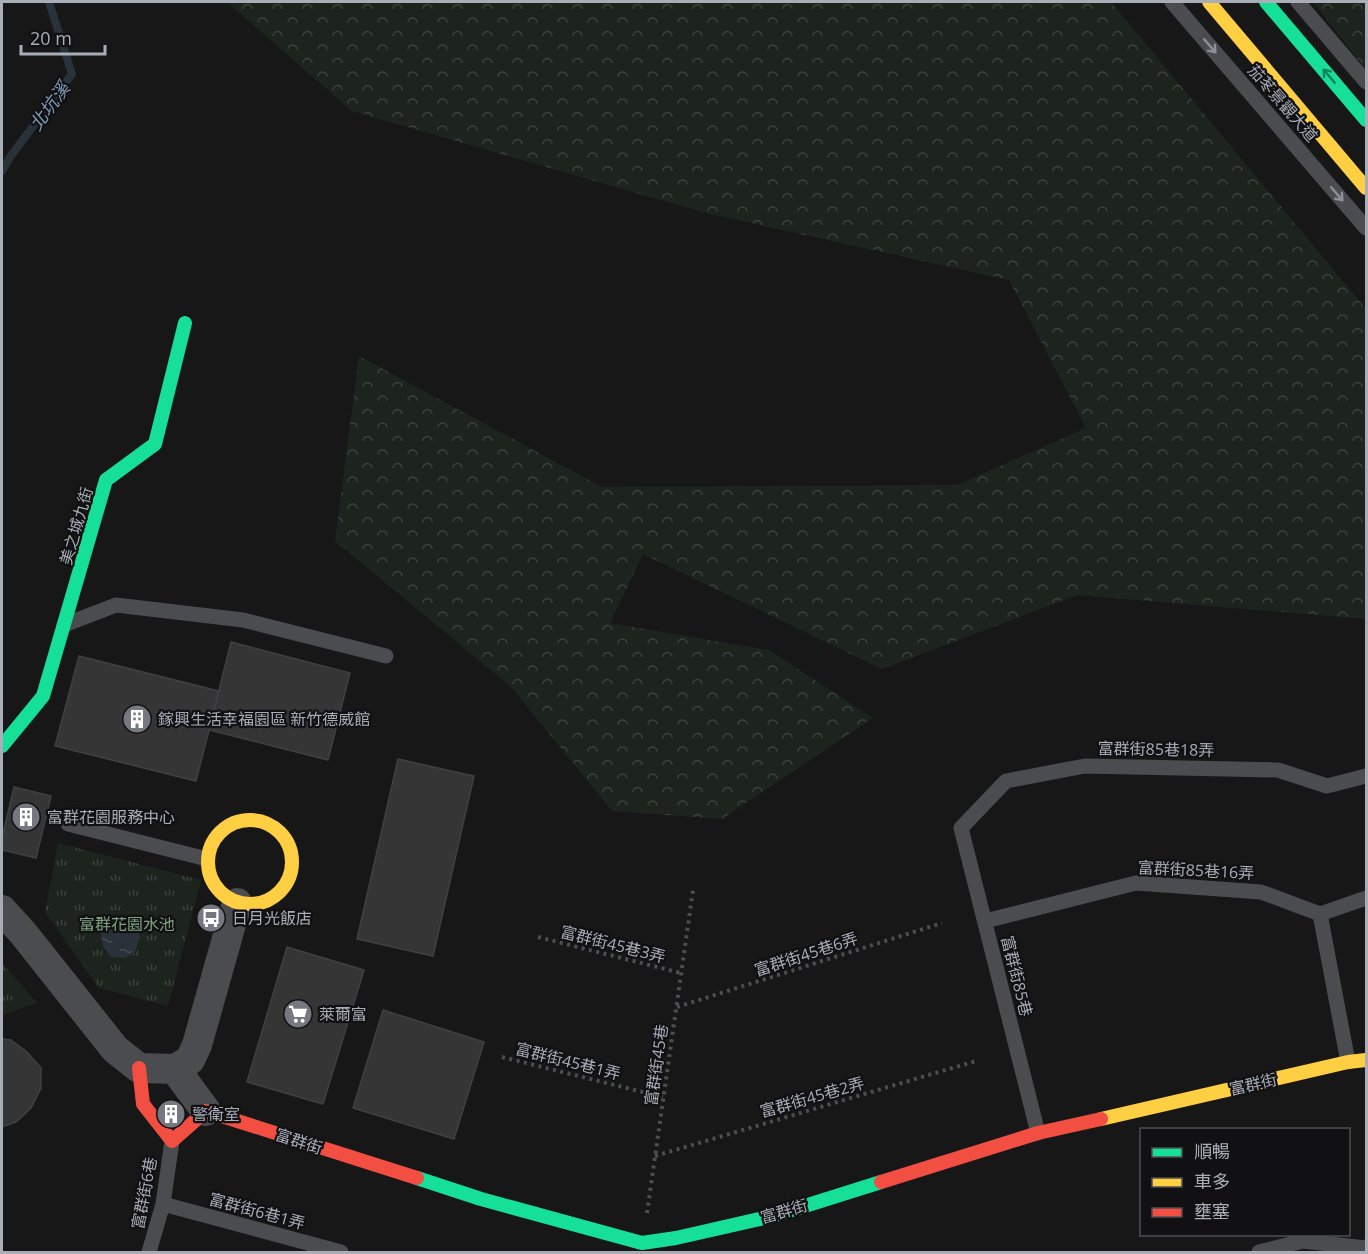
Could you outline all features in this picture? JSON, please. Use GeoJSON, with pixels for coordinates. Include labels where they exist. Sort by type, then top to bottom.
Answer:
{"type":"FeatureCollection","features":[{"type":"Feature","properties":{"kind":"street","name":"茄苳景觀大道"},"geometry":{"type":"LineString","coordinates":[[1209,2],[1366,188]]}},
{"type":"Feature","properties":{"kind":"street"},"geometry":{"type":"LineString","coordinates":[[1266,2],[1366,120]]}},
{"type":"Feature","properties":{"kind":"street","name":"美之城九街"},"geometry":{"type":"LineString","coordinates":[[2,746],[43,696],[106,480],[155,444],[185,323]]}},
{"type":"Feature","properties":{"kind":"street"},"geometry":{"type":"LineString","coordinates":[[244,820],[259,820],[272,825],[289,846],[293,859],[291,873],[286,886],[264,903],[251,905],[237,903],[224,896],[214,886],[208,873],[207,858],[211,844],[219,833],[231,824],[244,820]]}},
{"type":"Feature","properties":{"kind":"street"},"geometry":{"type":"LineString","coordinates":[[2,910],[115,1049],[139,1068],[175,1069],[190,1060],[197,1045],[237,903]]}},
{"type":"Feature","properties":{"kind":"street","name":"富群街"},"geometry":{"type":"LineString","coordinates":[[206,1111],[481,1200],[642,1243],[678,1245],[1038,1133],[1348,1062],[1366,1060]]}},
{"type":"Feature","properties":{"kind":"street"},"geometry":{"type":"LineString","coordinates":[[139,1068],[143,1104],[172,1141],[206,1111],[175,1069]]}},
{"type":"Feature","properties":{"kind":"lane","name":"茄苳景觀大道"},"geometry":{"type":"LineString","coordinates":[[1172,2],[1366,228]]}},
{"type":"Feature","properties":{"kind":"lane"},"geometry":{"type":"LineString","coordinates":[[1298,2],[1366,82]]}},
{"type":"Feature","properties":{"kind":"lane"},"geometry":{"type":"LineString","coordinates":[[64,625],[116,605],[243,620],[386,656]]}},
{"type":"Feature","properties":{"kind":"lane","name":"富群街85巷18弄"},"geometry":{"type":"LineString","coordinates":[[961,828],[1006,781],[1085,766],[1278,770],[1327,786],[1366,776]]}},
{"type":"Feature","properties":{"kind":"lane"},"geometry":{"type":"LineString","coordinates":[[68,824],[207,858]]}},
{"type":"Feature","properties":{"kind":"lane","name":"富群街85巷"},"geometry":{"type":"LineString","coordinates":[[961,828],[1038,1133]]}},
{"type":"Feature","properties":{"kind":"lane","name":"富群街85巷16弄"},"geometry":{"type":"LineString","coordinates":[[985,921],[1136,883],[1261,892],[1320,914]]}},
{"type":"Feature","properties":{"kind":"lane"},"geometry":{"type":"LineString","coordinates":[[1348,1062],[1320,914],[1366,898]]}},
{"type":"Feature","properties":{"kind":"lane","name":"富群街6巷"},"geometry":{"type":"LineString","coordinates":[[149,1252],[163,1204],[172,1141]]}},
{"type":"Feature","properties":{"kind":"lane","name":"富群街6巷1弄"},"geometry":{"type":"LineString","coordinates":[[163,1204],[341,1252]]}},
{"type":"Feature","properties":{"kind":"lane"},"geometry":{"type":"LineString","coordinates":[[1259,1252],[1302,1241],[1366,1248]]}},
{"type":"Feature","properties":{"kind":"path","name":"富群街45巷"},"geometry":{"type":"LineString","coordinates":[[642,1243],[693,890]]}},
{"type":"Feature","properties":{"kind":"path","name":"富群街45巷6弄"},"geometry":{"type":"LineString","coordinates":[[676,1008],[942,923]]}},
{"type":"Feature","properties":{"kind":"path","name":"富群街45巷3弄"},"geometry":{"type":"LineString","coordinates":[[538,937],[681,973]]}},
{"type":"Feature","properties":{"kind":"path","name":"富群街45巷1弄"},"geometry":{"type":"LineString","coordinates":[[502,1056],[663,1097]]}},
{"type":"Feature","properties":{"kind":"path","name":"富群街45巷2弄"},"geometry":{"type":"LineString","coordinates":[[655,1156],[976,1061]]}},
{"type":"Feature","properties":{"kind":"green space"},"geometry":{"type":"Polygon","coordinates":[[[227,2],[1111,2],[1366,309],[1366,619],[1077,595],[882,669],[643,554],[610,623],[769,650],[873,718],[722,819],[612,811],[512,688],[335,541],[359,356],[602,487],[957,485],[1086,428],[1009,280],[706,213],[352,111],[227,2]]]}},
{"type":"Feature","properties":{"kind":"green space"},"geometry":{"type":"Polygon","coordinates":[[[1313,2],[1366,2],[1366,70],[1313,2]]]}},
{"type":"Feature","properties":{"kind":"green space","name":"富群花園水池"},"geometry":{"type":"Polygon","coordinates":[[[58,843],[201,880],[168,1006],[99,988],[45,912],[58,843]]]}},
{"type":"Feature","properties":{"kind":"green space"},"geometry":{"type":"Polygon","coordinates":[[[2,963],[37,1003],[2,1015],[2,963]]]}},
{"type":"Feature","properties":{"kind":"water"},"geometry":{"type":"Polygon","coordinates":[[[106,918],[127,919],[136,925],[140,937],[135,952],[126,958],[111,957],[103,946],[100,926],[106,918]]]}},
{"type":"Feature","properties":{"kind":"building"},"geometry":{"type":"Polygon","coordinates":[[[231,642],[350,673],[328,760],[209,730],[231,642]]]}},
{"type":"Feature","properties":{"kind":"building","name":"鎵興生活幸福園區 新竹德威館"},"geometry":{"type":"Polygon","coordinates":[[[79,656],[219,691],[196,781],[55,746],[79,656]]]}},
{"type":"Feature","properties":{"kind":"building"},"geometry":{"type":"Polygon","coordinates":[[[398,759],[474,776],[433,956],[357,939],[398,759]]]}},
{"type":"Feature","properties":{"kind":"building","name":"富群花園服務中心"},"geometry":{"type":"Polygon","coordinates":[[[14,787],[51,796],[36,858],[2,850],[2,838],[14,787]]]}},
{"type":"Feature","properties":{"kind":"building"},"geometry":{"type":"Polygon","coordinates":[[[287,947],[364,970],[323,1104],[247,1082],[287,947]]]}},
{"type":"Feature","properties":{"kind":"building"},"geometry":{"type":"Polygon","coordinates":[[[383,1010],[484,1042],[454,1139],[353,1108],[383,1010]]]}},
{"type":"Feature","properties":{"kind":"building"},"geometry":{"type":"Polygon","coordinates":[[[2,1039],[11,1040],[27,1052],[41,1068],[41,1088],[31,1108],[16,1122],[2,1127],[2,1039]]]}},
{"type":"Feature","properties":{"kind":"building","name":"警衛室"},"geometry":{"type":"Polygon","coordinates":[[[170,1105],[179,1117],[171,1123],[162,1111],[170,1105]]]}},
{"type":"Feature","properties":{"kind":"waterway","name":"北坑溪"},"geometry":{"type":"LineString","coordinates":[[2,171],[72,74],[49,2]]}},
{"type":"Feature","properties":{"kind":"traffic: fast"},"geometry":{"type":"LineString","coordinates":[[1266,2],[1366,120]]}},
{"type":"Feature","properties":{"kind":"traffic: fast"},"geometry":{"type":"LineString","coordinates":[[2,746],[43,696],[106,480],[155,444],[185,323]]}},
{"type":"Feature","properties":{"kind":"traffic: fast"},"geometry":{"type":"LineString","coordinates":[[417,1178],[481,1199],[642,1243],[676,1238],[773,1216],[881,1182]]}},
{"type":"Feature","properties":{"kind":"traffic: slow"},"geometry":{"type":"LineString","coordinates":[[1209,2],[1366,188]]}},
{"type":"Feature","properties":{"kind":"traffic: slow"},"geometry":{"type":"LineString","coordinates":[[242,820],[258,820],[274,827],[285,838],[292,854],[292,862],[289,878],[280,892],[258,904],[242,904],[226,897],[215,886],[208,870],[208,854],[215,838],[226,827],[242,820]]}},
{"type":"Feature","properties":{"kind":"traffic: slow"},"geometry":{"type":"LineString","coordinates":[[1101,1119],[1348,1062],[1366,1060]]}},
{"type":"Feature","properties":{"kind":"traffic: jam"},"geometry":{"type":"LineString","coordinates":[[139,1068],[143,1104],[172,1141],[206,1111],[417,1178]]}},
{"type":"Feature","properties":{"kind":"traffic: jam"},"geometry":{"type":"LineString","coordinates":[[881,1182],[1038,1133],[1101,1119]]}},
{"type":"Feature","properties":{"kind":"place","name":"鎵興生活幸福園區 新竹德威館"},"geometry":{"type":"Point","coordinates":[137,719]}},
{"type":"Feature","properties":{"kind":"place","name":"富群花園服務中心"},"geometry":{"type":"Point","coordinates":[26,817]}},
{"type":"Feature","properties":{"kind":"place","name":"日月光飯店"},"geometry":{"type":"Point","coordinates":[211,918]}},
{"type":"Feature","properties":{"kind":"place","name":"萊爾富"},"geometry":{"type":"Point","coordinates":[298,1014]}},
{"type":"Feature","properties":{"kind":"place","name":"警衛室"},"geometry":{"type":"Point","coordinates":[171,1114]}}]}
